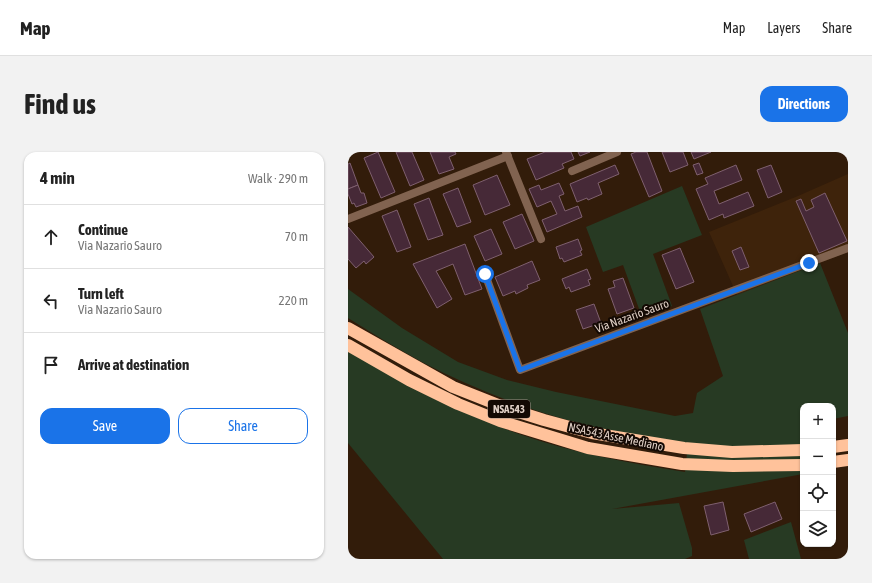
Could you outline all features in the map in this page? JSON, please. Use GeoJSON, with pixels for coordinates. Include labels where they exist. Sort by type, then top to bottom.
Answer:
{"type":"FeatureCollection","features":[{"type":"Feature","properties":{"kind":"highway","name":"NSA543 Asse Mediano"},"geometry":{"type":"LineString","coordinates":[[348,328],[453,387],[506,408],[592,433],[684,448],[732,452],[800,450]]}},
{"type":"Feature","properties":{"kind":"highway","name":"NSA543 Asse Mediano"},"geometry":{"type":"LineString","coordinates":[[348,345],[409,380],[458,404],[500,421],[588,448],[682,464],[733,466],[800,465]]}},
{"type":"Feature","properties":{"kind":"highway"},"geometry":{"type":"LineString","coordinates":[[836,447],[848,446]]}},
{"type":"Feature","properties":{"kind":"highway"},"geometry":{"type":"LineString","coordinates":[[836,462],[848,460]]}},
{"type":"Feature","properties":{"kind":"street"},"geometry":{"type":"LineString","coordinates":[[572,171],[617,152]]}},
{"type":"Feature","properties":{"kind":"street"},"geometry":{"type":"LineString","coordinates":[[348,219],[507,154],[541,240]]}},
{"type":"Feature","properties":{"kind":"street","name":"Via Nazario Sauro"},"geometry":{"type":"LineString","coordinates":[[485,274],[520,370],[848,248]]}},
{"type":"Feature","properties":{"kind":"shaded area"},"geometry":{"type":"Polygon","coordinates":[[[848,174],[848,252],[737,295],[709,232],[848,174]]]}},
{"type":"Feature","properties":{"kind":"green space"},"geometry":{"type":"Polygon","coordinates":[[[682,186],[702,235],[653,254],[672,306],[642,317],[623,265],[603,272],[586,227],[682,186]]]}},
{"type":"Feature","properties":{"kind":"green space"},"geometry":{"type":"Polygon","coordinates":[[[820,263],[848,333],[848,416],[836,418],[836,403],[800,403],[800,475],[612,509],[679,503],[692,548],[692,556],[685,559],[443,559],[348,443],[348,351],[389,375],[432,397],[475,417],[519,434],[580,452],[685,472],[688,444],[638,436],[573,422],[522,406],[454,378],[422,362],[348,318],[348,289],[402,328],[458,362],[507,380],[556,392],[675,416],[693,413],[697,393],[723,376],[700,309],[820,263]]]}},
{"type":"Feature","properties":{"kind":"green space"},"geometry":{"type":"Polygon","coordinates":[[[791,522],[801,559],[749,559],[744,540],[791,522]]]}},
{"type":"Feature","properties":{"kind":"building"},"geometry":{"type":"Polygon","coordinates":[[[378,152],[395,192],[381,198],[364,158],[378,152]]]}},
{"type":"Feature","properties":{"kind":"building"},"geometry":{"type":"Polygon","coordinates":[[[396,152],[412,152],[424,180],[410,186],[396,152]]]}},
{"type":"Feature","properties":{"kind":"building"},"geometry":{"type":"Polygon","coordinates":[[[430,152],[455,152],[456,154],[449,157],[454,169],[439,174],[430,152]]]}},
{"type":"Feature","properties":{"kind":"building"},"geometry":{"type":"Polygon","coordinates":[[[545,152],[571,152],[574,159],[562,164],[564,168],[536,180],[527,159],[545,152]]]}},
{"type":"Feature","properties":{"kind":"building"},"geometry":{"type":"Polygon","coordinates":[[[578,152],[590,152],[580,156],[578,152]]]}},
{"type":"Feature","properties":{"kind":"building"},"geometry":{"type":"Polygon","coordinates":[[[636,152],[647,152],[662,191],[649,197],[631,154],[636,152]]]}},
{"type":"Feature","properties":{"kind":"building"},"geometry":{"type":"Polygon","coordinates":[[[662,152],[683,152],[688,165],[670,172],[662,152]]]}},
{"type":"Feature","properties":{"kind":"building"},"geometry":{"type":"Polygon","coordinates":[[[691,152],[711,152],[694,159],[691,152]]]}},
{"type":"Feature","properties":{"kind":"building"},"geometry":{"type":"Polygon","coordinates":[[[350,163],[358,185],[348,189],[348,164],[350,163]]]}},
{"type":"Feature","properties":{"kind":"building"},"geometry":{"type":"Polygon","coordinates":[[[699,163],[703,173],[697,175],[693,165],[699,163]]]}},
{"type":"Feature","properties":{"kind":"building"},"geometry":{"type":"Polygon","coordinates":[[[615,165],[619,174],[598,183],[602,194],[588,200],[587,198],[577,202],[570,184],[615,165]]]}},
{"type":"Feature","properties":{"kind":"building"},"geometry":{"type":"Polygon","coordinates":[[[736,165],[742,180],[714,191],[719,204],[748,192],[754,206],[724,218],[723,214],[709,220],[696,189],[708,184],[705,178],[736,165]]]}},
{"type":"Feature","properties":{"kind":"building"},"geometry":{"type":"Polygon","coordinates":[[[771,165],[782,192],[768,198],[757,170],[771,165]]]}},
{"type":"Feature","properties":{"kind":"building"},"geometry":{"type":"Polygon","coordinates":[[[497,175],[510,205],[485,215],[473,185],[497,175]]]}},
{"type":"Feature","properties":{"kind":"building"},"geometry":{"type":"Polygon","coordinates":[[[559,183],[564,194],[559,196],[565,211],[578,206],[582,217],[547,232],[542,220],[557,214],[551,201],[537,207],[529,189],[539,185],[541,190],[559,183]]]}},
{"type":"Feature","properties":{"kind":"building"},"geometry":{"type":"Polygon","coordinates":[[[358,185],[361,193],[364,193],[367,203],[356,207],[354,203],[352,204],[348,194],[348,189],[358,185]]]}},
{"type":"Feature","properties":{"kind":"building"},"geometry":{"type":"Polygon","coordinates":[[[458,188],[471,222],[457,227],[443,194],[458,188]]]}},
{"type":"Feature","properties":{"kind":"building"},"geometry":{"type":"Polygon","coordinates":[[[825,193],[847,241],[819,253],[796,201],[801,199],[806,211],[814,207],[811,200],[825,193]]]}},
{"type":"Feature","properties":{"kind":"building"},"geometry":{"type":"Polygon","coordinates":[[[429,198],[443,235],[428,240],[414,204],[429,198]]]}},
{"type":"Feature","properties":{"kind":"building"},"geometry":{"type":"Polygon","coordinates":[[[397,210],[411,247],[397,252],[382,216],[397,210]]]}},
{"type":"Feature","properties":{"kind":"building"},"geometry":{"type":"Polygon","coordinates":[[[522,214],[534,241],[515,249],[503,222],[522,214]]]}},
{"type":"Feature","properties":{"kind":"building"},"geometry":{"type":"Polygon","coordinates":[[[348,227],[374,257],[366,264],[364,261],[356,268],[348,259],[348,227]]]}},
{"type":"Feature","properties":{"kind":"building"},"geometry":{"type":"Polygon","coordinates":[[[491,229],[502,254],[485,261],[474,236],[491,229]]]}},
{"type":"Feature","properties":{"kind":"building"},"geometry":{"type":"Polygon","coordinates":[[[578,239],[582,250],[580,251],[582,255],[564,262],[562,258],[560,259],[556,247],[578,239]]]}},
{"type":"Feature","properties":{"kind":"building"},"geometry":{"type":"Polygon","coordinates":[[[465,244],[482,289],[465,295],[453,264],[436,271],[452,299],[437,308],[413,264],[465,244]]]}},
{"type":"Feature","properties":{"kind":"building"},"geometry":{"type":"Polygon","coordinates":[[[741,247],[749,267],[740,270],[732,251],[741,247]]]}},
{"type":"Feature","properties":{"kind":"building"},"geometry":{"type":"Polygon","coordinates":[[[680,248],[694,282],[676,289],[662,255],[680,248]]]}},
{"type":"Feature","properties":{"kind":"building"},"geometry":{"type":"Polygon","coordinates":[[[532,261],[540,280],[527,285],[528,288],[516,294],[515,291],[503,296],[495,277],[532,261]]]}},
{"type":"Feature","properties":{"kind":"building"},"geometry":{"type":"Polygon","coordinates":[[[587,269],[591,279],[588,280],[590,285],[571,292],[569,287],[566,289],[562,279],[587,269]]]}},
{"type":"Feature","properties":{"kind":"building"},"geometry":{"type":"Polygon","coordinates":[[[623,278],[634,308],[617,314],[608,289],[615,287],[613,281],[623,278]]]}},
{"type":"Feature","properties":{"kind":"building"},"geometry":{"type":"Polygon","coordinates":[[[594,304],[601,323],[583,329],[576,310],[594,304]]]}},
{"type":"Feature","properties":{"kind":"building"},"geometry":{"type":"Polygon","coordinates":[[[723,502],[729,530],[711,535],[704,506],[723,502]]]}},
{"type":"Feature","properties":{"kind":"building"},"geometry":{"type":"Polygon","coordinates":[[[775,502],[782,519],[751,532],[744,514],[775,502]]]}},
{"type":"Feature","properties":{"kind":"route"},"geometry":{"type":"LineString","coordinates":[[485,274],[520,370],[809,263]]}}]}
